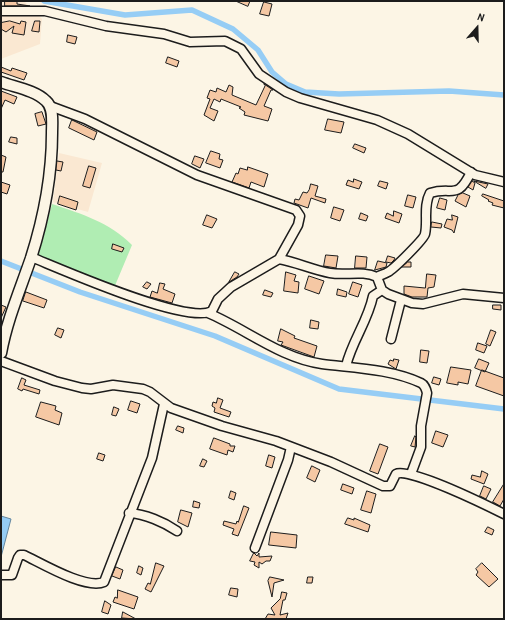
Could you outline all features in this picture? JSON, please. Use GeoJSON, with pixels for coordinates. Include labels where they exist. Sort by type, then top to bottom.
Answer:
{"type":"FeatureCollection","features":[{"type":"Feature","properties":{"kind":"main road"},"geometry":{"type":"LineString","coordinates":[[1,82],[46,100],[50,106],[52,154],[48,192],[23,281],[3,326],[1,353]]}},
{"type":"Feature","properties":{"kind":"street"},"geometry":{"type":"LineString","coordinates":[[1,11],[45,11],[106,26],[164,34],[190,42],[199,43],[225,41],[241,50],[259,74],[286,92],[300,98],[377,120],[408,134],[483,178],[504,182]]}},
{"type":"Feature","properties":{"kind":"street"},"geometry":{"type":"LineString","coordinates":[[50,106],[85,119],[197,175],[296,210],[300,216],[298,225],[279,259],[231,287],[218,299],[212,311],[208,313]]}},
{"type":"Feature","properties":{"kind":"street"},"geometry":{"type":"LineString","coordinates":[[279,259],[331,273],[366,273],[377,277],[396,267],[421,242],[425,234],[425,217],[430,194],[458,190],[465,185],[471,172]]}},
{"type":"Feature","properties":{"kind":"street"},"geometry":{"type":"LineString","coordinates":[[30,259],[138,298],[188,312],[208,313],[223,319],[258,340],[321,364],[346,366],[394,374],[421,383],[426,388],[427,393],[421,426],[421,447],[411,474]]}},
{"type":"Feature","properties":{"kind":"street"},"geometry":{"type":"LineString","coordinates":[[377,277],[382,290],[401,300],[423,304],[463,294],[504,298]]}},
{"type":"Feature","properties":{"kind":"street"},"geometry":{"type":"LineString","coordinates":[[346,366],[354,340],[371,306],[373,296],[382,290]]}},
{"type":"Feature","properties":{"kind":"street"},"geometry":{"type":"LineString","coordinates":[[391,339],[401,300]]}},
{"type":"Feature","properties":{"kind":"street"},"geometry":{"type":"LineString","coordinates":[[1,361],[55,381],[82,388],[92,389],[113,385],[136,387],[150,392],[164,404],[222,426],[257,435],[291,447],[387,486],[392,484],[396,474],[399,472],[411,474],[504,514]]}},
{"type":"Feature","properties":{"kind":"street"},"geometry":{"type":"LineString","coordinates":[[1,575],[12,575],[18,558],[20,555],[24,555],[73,578],[101,583],[106,578],[129,513],[152,458],[164,404]]}},
{"type":"Feature","properties":{"kind":"street"},"geometry":{"type":"LineString","coordinates":[[255,548],[288,460],[291,447]]}},
{"type":"Feature","properties":{"kind":"street"},"geometry":{"type":"LineString","coordinates":[[129,513],[138,514],[169,525],[177,531]]}},
{"type":"Feature","properties":{"kind":"shaded area"},"geometry":{"type":"Polygon","coordinates":[[[1,1],[24,1],[42,19],[40,44],[1,59],[1,1]]]}},
{"type":"Feature","properties":{"kind":"shaded area"},"geometry":{"type":"Polygon","coordinates":[[[59,153],[102,163],[88,212],[53,202],[59,153]]]}},
{"type":"Feature","properties":{"kind":"green space"},"geometry":{"type":"Polygon","coordinates":[[[52,204],[95,220],[114,230],[132,245],[114,288],[38,257],[52,204]]]}},
{"type":"Feature","properties":{"kind":"water"},"geometry":{"type":"Polygon","coordinates":[[[1,516],[11,519],[1,557],[1,516]]]}},
{"type":"Feature","properties":{"kind":"building"},"geometry":{"type":"Polygon","coordinates":[[[5,1],[17,1],[17,4],[30,6],[5,6],[5,1]]]}},
{"type":"Feature","properties":{"kind":"building"},"geometry":{"type":"Polygon","coordinates":[[[236,1],[250,1],[248,6],[236,1]]]}},
{"type":"Feature","properties":{"kind":"building"},"geometry":{"type":"Polygon","coordinates":[[[264,2],[272,4],[269,16],[260,14],[264,2]]]}},
{"type":"Feature","properties":{"kind":"building"},"geometry":{"type":"Polygon","coordinates":[[[10,21],[20,24],[21,21],[26,22],[24,35],[12,33],[14,26],[6,32],[1,29],[1,23],[10,21]]]}},
{"type":"Feature","properties":{"kind":"building"},"geometry":{"type":"Polygon","coordinates":[[[35,21],[40,21],[39,32],[32,31],[35,21]]]}},
{"type":"Feature","properties":{"kind":"building"},"geometry":{"type":"Polygon","coordinates":[[[68,35],[77,37],[75,44],[67,42],[68,35]]]}},
{"type":"Feature","properties":{"kind":"building"},"geometry":{"type":"Polygon","coordinates":[[[168,57],[179,61],[177,67],[166,63],[168,57]]]}},
{"type":"Feature","properties":{"kind":"building"},"geometry":{"type":"Polygon","coordinates":[[[1,67],[11,71],[12,68],[27,73],[24,80],[1,72],[1,67]]]}},
{"type":"Feature","properties":{"kind":"building"},"geometry":{"type":"Polygon","coordinates":[[[264,84],[273,90],[271,90],[264,106],[272,109],[268,121],[244,115],[245,112],[239,108],[241,107],[221,99],[220,102],[214,99],[210,108],[218,111],[214,121],[204,115],[210,99],[207,98],[210,90],[216,92],[217,88],[226,92],[229,85],[233,87],[232,95],[256,105],[265,86],[264,84]]]}},
{"type":"Feature","properties":{"kind":"building"},"geometry":{"type":"Polygon","coordinates":[[[1,91],[17,97],[14,104],[5,100],[1,109],[1,91]]]}},
{"type":"Feature","properties":{"kind":"building"},"geometry":{"type":"Polygon","coordinates":[[[42,112],[46,124],[38,126],[35,114],[42,112]]]}},
{"type":"Feature","properties":{"kind":"building"},"geometry":{"type":"Polygon","coordinates":[[[328,119],[344,122],[341,133],[325,130],[328,119]]]}},
{"type":"Feature","properties":{"kind":"building"},"geometry":{"type":"Polygon","coordinates":[[[72,120],[97,132],[94,140],[69,128],[72,120]]]}},
{"type":"Feature","properties":{"kind":"building"},"geometry":{"type":"Polygon","coordinates":[[[11,137],[17,138],[17,144],[9,142],[11,137]]]}},
{"type":"Feature","properties":{"kind":"building"},"geometry":{"type":"Polygon","coordinates":[[[355,144],[366,148],[364,153],[353,148],[355,144]]]}},
{"type":"Feature","properties":{"kind":"building"},"geometry":{"type":"Polygon","coordinates":[[[211,151],[220,154],[219,159],[223,160],[220,168],[206,163],[211,151]]]}},
{"type":"Feature","properties":{"kind":"building"},"geometry":{"type":"Polygon","coordinates":[[[1,155],[6,157],[3,172],[1,172],[1,155]]]}},
{"type":"Feature","properties":{"kind":"building"},"geometry":{"type":"Polygon","coordinates":[[[195,156],[204,159],[200,168],[192,164],[195,156]]]}},
{"type":"Feature","properties":{"kind":"building"},"geometry":{"type":"Polygon","coordinates":[[[57,161],[63,162],[61,171],[56,170],[57,161]]]}},
{"type":"Feature","properties":{"kind":"building"},"geometry":{"type":"Polygon","coordinates":[[[89,166],[96,168],[90,188],[83,186],[89,166]]]}},
{"type":"Feature","properties":{"kind":"building"},"geometry":{"type":"Polygon","coordinates":[[[248,167],[268,174],[264,187],[251,182],[249,188],[232,182],[236,173],[238,174],[240,168],[247,170],[248,167]]]}},
{"type":"Feature","properties":{"kind":"building"},"geometry":{"type":"Polygon","coordinates":[[[354,179],[362,182],[359,189],[346,185],[348,180],[353,182],[354,179]]]}},
{"type":"Feature","properties":{"kind":"building"},"geometry":{"type":"Polygon","coordinates":[[[380,181],[388,183],[386,189],[378,186],[380,181]]]}},
{"type":"Feature","properties":{"kind":"building"},"geometry":{"type":"Polygon","coordinates":[[[472,181],[475,183],[473,190],[468,187],[472,181]]]}},
{"type":"Feature","properties":{"kind":"building"},"geometry":{"type":"Polygon","coordinates":[[[474,181],[488,184],[486,188],[474,181]]]}},
{"type":"Feature","properties":{"kind":"building"},"geometry":{"type":"Polygon","coordinates":[[[1,182],[10,185],[7,194],[1,192],[1,182]]]}},
{"type":"Feature","properties":{"kind":"building"},"geometry":{"type":"Polygon","coordinates":[[[311,184],[318,186],[315,196],[326,199],[325,203],[311,198],[308,208],[294,203],[295,199],[299,200],[303,192],[307,193],[311,184]]]}},
{"type":"Feature","properties":{"kind":"building"},"geometry":{"type":"Polygon","coordinates":[[[463,193],[470,196],[466,207],[455,201],[458,195],[463,193]]]}},
{"type":"Feature","properties":{"kind":"building"},"geometry":{"type":"Polygon","coordinates":[[[483,194],[504,201],[504,208],[492,205],[493,203],[482,196],[483,194]]]}},
{"type":"Feature","properties":{"kind":"building"},"geometry":{"type":"Polygon","coordinates":[[[408,195],[416,197],[413,208],[405,206],[408,195]]]}},
{"type":"Feature","properties":{"kind":"building"},"geometry":{"type":"Polygon","coordinates":[[[60,196],[78,202],[76,210],[58,204],[60,196]]]}},
{"type":"Feature","properties":{"kind":"building"},"geometry":{"type":"Polygon","coordinates":[[[440,198],[447,200],[445,210],[437,208],[440,198]]]}},
{"type":"Feature","properties":{"kind":"building"},"geometry":{"type":"Polygon","coordinates":[[[334,207],[344,210],[340,221],[331,218],[334,207]]]}},
{"type":"Feature","properties":{"kind":"building"},"geometry":{"type":"Polygon","coordinates":[[[394,211],[402,214],[399,223],[385,218],[387,213],[393,216],[394,211]]]}},
{"type":"Feature","properties":{"kind":"building"},"geometry":{"type":"Polygon","coordinates":[[[361,213],[368,216],[366,221],[359,219],[361,213]]]}},
{"type":"Feature","properties":{"kind":"building"},"geometry":{"type":"Polygon","coordinates":[[[207,215],[217,219],[212,228],[203,225],[207,215]]]}},
{"type":"Feature","properties":{"kind":"building"},"geometry":{"type":"Polygon","coordinates":[[[452,215],[458,217],[454,233],[452,230],[444,227],[447,219],[452,220],[452,215]]]}},
{"type":"Feature","properties":{"kind":"building"},"geometry":{"type":"Polygon","coordinates":[[[432,222],[442,224],[441,228],[431,227],[432,222]]]}},
{"type":"Feature","properties":{"kind":"building"},"geometry":{"type":"Polygon","coordinates":[[[113,244],[124,248],[122,252],[112,249],[113,244]]]}},
{"type":"Feature","properties":{"kind":"building"},"geometry":{"type":"Polygon","coordinates":[[[326,255],[338,256],[336,268],[324,266],[326,255]]]}},
{"type":"Feature","properties":{"kind":"building"},"geometry":{"type":"Polygon","coordinates":[[[356,256],[367,257],[366,268],[355,268],[356,256]]]}},
{"type":"Feature","properties":{"kind":"building"},"geometry":{"type":"Polygon","coordinates":[[[388,256],[395,258],[391,263],[386,262],[388,256]]]}},
{"type":"Feature","properties":{"kind":"building"},"geometry":{"type":"Polygon","coordinates":[[[378,261],[387,263],[386,267],[375,270],[378,261]]]}},
{"type":"Feature","properties":{"kind":"building"},"geometry":{"type":"Polygon","coordinates":[[[408,262],[411,262],[411,267],[402,267],[408,262]]]}},
{"type":"Feature","properties":{"kind":"building"},"geometry":{"type":"Polygon","coordinates":[[[235,272],[239,274],[229,282],[235,272]]]}},
{"type":"Feature","properties":{"kind":"building"},"geometry":{"type":"Polygon","coordinates":[[[286,272],[296,275],[294,281],[299,282],[298,293],[284,291],[286,272]]]}},
{"type":"Feature","properties":{"kind":"building"},"geometry":{"type":"Polygon","coordinates":[[[427,274],[436,275],[434,287],[428,288],[427,297],[412,297],[404,294],[404,286],[425,288],[427,274]]]}},
{"type":"Feature","properties":{"kind":"building"},"geometry":{"type":"Polygon","coordinates":[[[309,276],[324,281],[319,294],[305,289],[309,276]]]}},
{"type":"Feature","properties":{"kind":"building"},"geometry":{"type":"Polygon","coordinates":[[[147,282],[151,284],[147,289],[143,287],[147,282]]]}},
{"type":"Feature","properties":{"kind":"building"},"geometry":{"type":"Polygon","coordinates":[[[353,282],[362,285],[358,297],[349,294],[353,282]]]}},
{"type":"Feature","properties":{"kind":"building"},"geometry":{"type":"Polygon","coordinates":[[[160,283],[165,284],[163,289],[175,294],[172,303],[150,297],[152,291],[157,293],[160,283]]]}},
{"type":"Feature","properties":{"kind":"building"},"geometry":{"type":"Polygon","coordinates":[[[338,289],[347,292],[346,297],[337,295],[338,289]]]}},
{"type":"Feature","properties":{"kind":"building"},"geometry":{"type":"Polygon","coordinates":[[[265,290],[273,293],[271,297],[263,295],[265,290]]]}},
{"type":"Feature","properties":{"kind":"building"},"geometry":{"type":"Polygon","coordinates":[[[26,292],[47,300],[44,308],[23,301],[26,292]]]}},
{"type":"Feature","properties":{"kind":"building"},"geometry":{"type":"Polygon","coordinates":[[[1,305],[6,307],[1,318],[1,305]]]}},
{"type":"Feature","properties":{"kind":"building"},"geometry":{"type":"Polygon","coordinates":[[[493,305],[501,305],[501,310],[493,309],[493,305]]]}},
{"type":"Feature","properties":{"kind":"building"},"geometry":{"type":"Polygon","coordinates":[[[311,320],[319,322],[318,329],[310,328],[311,320]]]}},
{"type":"Feature","properties":{"kind":"building"},"geometry":{"type":"Polygon","coordinates":[[[58,328],[64,330],[61,338],[55,335],[58,328]]]}},
{"type":"Feature","properties":{"kind":"building"},"geometry":{"type":"Polygon","coordinates":[[[281,329],[295,336],[294,338],[317,346],[314,357],[281,345],[283,342],[278,341],[281,329]]]}},
{"type":"Feature","properties":{"kind":"building"},"geometry":{"type":"Polygon","coordinates":[[[491,330],[496,332],[490,346],[486,344],[491,330]]]}},
{"type":"Feature","properties":{"kind":"building"},"geometry":{"type":"Polygon","coordinates":[[[478,343],[487,346],[484,353],[476,350],[478,343]]]}},
{"type":"Feature","properties":{"kind":"building"},"geometry":{"type":"Polygon","coordinates":[[[421,350],[429,351],[427,363],[420,362],[421,350]]]}},
{"type":"Feature","properties":{"kind":"building"},"geometry":{"type":"Polygon","coordinates":[[[394,359],[399,360],[396,369],[388,364],[390,360],[393,361],[394,359]]]}},
{"type":"Feature","properties":{"kind":"building"},"geometry":{"type":"Polygon","coordinates":[[[479,359],[489,363],[485,372],[475,368],[479,359]]]}},
{"type":"Feature","properties":{"kind":"building"},"geometry":{"type":"Polygon","coordinates":[[[451,367],[471,370],[468,384],[458,382],[458,385],[447,383],[451,367]]]}},
{"type":"Feature","properties":{"kind":"building"},"geometry":{"type":"Polygon","coordinates":[[[482,370],[504,378],[504,396],[476,386],[482,370]]]}},
{"type":"Feature","properties":{"kind":"building"},"geometry":{"type":"Polygon","coordinates":[[[434,377],[441,379],[439,385],[432,383],[434,377]]]}},
{"type":"Feature","properties":{"kind":"building"},"geometry":{"type":"Polygon","coordinates":[[[22,378],[26,380],[24,385],[40,390],[39,394],[18,389],[22,378]]]}},
{"type":"Feature","properties":{"kind":"building"},"geometry":{"type":"Polygon","coordinates":[[[218,398],[223,400],[220,408],[231,412],[229,417],[214,412],[215,408],[212,406],[213,402],[216,403],[218,398]]]}},
{"type":"Feature","properties":{"kind":"building"},"geometry":{"type":"Polygon","coordinates":[[[131,401],[140,404],[137,413],[128,410],[131,401]]]}},
{"type":"Feature","properties":{"kind":"building"},"geometry":{"type":"Polygon","coordinates":[[[41,402],[56,406],[55,410],[62,413],[59,425],[36,417],[41,402]]]}},
{"type":"Feature","properties":{"kind":"building"},"geometry":{"type":"Polygon","coordinates":[[[114,407],[119,409],[116,416],[112,415],[114,407]]]}},
{"type":"Feature","properties":{"kind":"building"},"geometry":{"type":"Polygon","coordinates":[[[178,426],[184,428],[183,433],[176,430],[178,426]]]}},
{"type":"Feature","properties":{"kind":"building"},"geometry":{"type":"Polygon","coordinates":[[[436,431],[448,435],[443,447],[432,443],[436,431]]]}},
{"type":"Feature","properties":{"kind":"building"},"geometry":{"type":"Polygon","coordinates":[[[415,436],[416,437],[415,447],[411,446],[415,436]]]}},
{"type":"Feature","properties":{"kind":"building"},"geometry":{"type":"Polygon","coordinates":[[[214,438],[230,444],[230,446],[235,446],[233,452],[228,450],[227,455],[210,449],[214,438]]]}},
{"type":"Feature","properties":{"kind":"building"},"geometry":{"type":"Polygon","coordinates":[[[380,444],[388,447],[378,474],[370,471],[380,444]]]}},
{"type":"Feature","properties":{"kind":"building"},"geometry":{"type":"Polygon","coordinates":[[[99,453],[105,455],[103,461],[97,459],[99,453]]]}},
{"type":"Feature","properties":{"kind":"building"},"geometry":{"type":"Polygon","coordinates":[[[269,455],[275,457],[272,468],[266,466],[269,455]]]}},
{"type":"Feature","properties":{"kind":"building"},"geometry":{"type":"Polygon","coordinates":[[[203,459],[207,461],[204,467],[200,466],[203,459]]]}},
{"type":"Feature","properties":{"kind":"building"},"geometry":{"type":"Polygon","coordinates":[[[312,466],[320,470],[315,482],[307,478],[312,466]]]}},
{"type":"Feature","properties":{"kind":"building"},"geometry":{"type":"Polygon","coordinates":[[[482,471],[488,474],[484,484],[471,479],[472,475],[480,477],[482,471]]]}},
{"type":"Feature","properties":{"kind":"building"},"geometry":{"type":"Polygon","coordinates":[[[343,484],[354,488],[352,494],[341,490],[343,484]]]}},
{"type":"Feature","properties":{"kind":"building"},"geometry":{"type":"Polygon","coordinates":[[[504,484],[504,499],[500,506],[493,502],[504,484]]]}},
{"type":"Feature","properties":{"kind":"building"},"geometry":{"type":"Polygon","coordinates":[[[484,486],[491,489],[486,499],[480,496],[484,486]]]}},
{"type":"Feature","properties":{"kind":"building"},"geometry":{"type":"Polygon","coordinates":[[[231,491],[236,493],[234,500],[229,498],[231,491]]]}},
{"type":"Feature","properties":{"kind":"building"},"geometry":{"type":"Polygon","coordinates":[[[367,491],[376,494],[371,513],[361,510],[367,491]]]}},
{"type":"Feature","properties":{"kind":"building"},"geometry":{"type":"Polygon","coordinates":[[[194,501],[200,503],[199,508],[193,507],[194,501]]]}},
{"type":"Feature","properties":{"kind":"building"},"geometry":{"type":"Polygon","coordinates":[[[244,506],[249,508],[238,536],[232,534],[234,529],[223,525],[224,521],[236,524],[244,506]]]}},
{"type":"Feature","properties":{"kind":"building"},"geometry":{"type":"Polygon","coordinates":[[[181,510],[192,513],[188,527],[178,522],[181,510]]]}},
{"type":"Feature","properties":{"kind":"building"},"geometry":{"type":"Polygon","coordinates":[[[348,518],[354,520],[354,518],[370,525],[368,532],[345,524],[348,518]]]}},
{"type":"Feature","properties":{"kind":"building"},"geometry":{"type":"Polygon","coordinates":[[[488,527],[494,530],[492,535],[485,532],[488,527]]]}},
{"type":"Feature","properties":{"kind":"building"},"geometry":{"type":"Polygon","coordinates":[[[271,532],[297,535],[296,548],[269,545],[271,532]]]}},
{"type":"Feature","properties":{"kind":"building"},"geometry":{"type":"Polygon","coordinates":[[[254,553],[257,556],[259,553],[259,557],[272,556],[270,561],[266,561],[262,564],[259,562],[259,568],[254,565],[255,562],[250,561],[254,553]]]}},
{"type":"Feature","properties":{"kind":"building"},"geometry":{"type":"Polygon","coordinates":[[[156,563],[164,566],[151,592],[145,589],[148,583],[150,584],[156,563]]]}},
{"type":"Feature","properties":{"kind":"building"},"geometry":{"type":"Polygon","coordinates":[[[482,563],[498,579],[489,587],[476,575],[478,572],[476,569],[482,563]]]}},
{"type":"Feature","properties":{"kind":"building"},"geometry":{"type":"Polygon","coordinates":[[[139,566],[143,568],[141,575],[137,573],[139,566]]]}},
{"type":"Feature","properties":{"kind":"building"},"geometry":{"type":"Polygon","coordinates":[[[116,567],[123,570],[120,579],[112,576],[116,567]]]}},
{"type":"Feature","properties":{"kind":"building"},"geometry":{"type":"Polygon","coordinates":[[[270,577],[284,580],[274,583],[272,597],[268,581],[270,577]]]}},
{"type":"Feature","properties":{"kind":"building"},"geometry":{"type":"Polygon","coordinates":[[[308,577],[313,577],[312,583],[307,583],[308,577]]]}},
{"type":"Feature","properties":{"kind":"building"},"geometry":{"type":"Polygon","coordinates":[[[231,588],[238,589],[237,597],[229,595],[231,588]]]}},
{"type":"Feature","properties":{"kind":"building"},"geometry":{"type":"Polygon","coordinates":[[[118,590],[138,597],[134,609],[113,602],[115,597],[117,598],[118,590]]]}},
{"type":"Feature","properties":{"kind":"building"},"geometry":{"type":"Polygon","coordinates":[[[282,592],[287,593],[285,600],[283,600],[280,615],[288,613],[286,619],[265,619],[268,614],[275,615],[271,608],[280,599],[282,592]]]}},
{"type":"Feature","properties":{"kind":"building"},"geometry":{"type":"Polygon","coordinates":[[[105,601],[111,605],[108,614],[102,612],[105,601]]]}},
{"type":"Feature","properties":{"kind":"building"},"geometry":{"type":"Polygon","coordinates":[[[123,612],[136,619],[122,618],[123,612]]]}},
{"type":"Feature","properties":{"kind":"waterway"},"geometry":{"type":"LineString","coordinates":[[44,1],[125,15],[192,10],[233,29],[258,50],[272,72],[286,84],[305,92],[339,94],[449,91],[504,95]]}},
{"type":"Feature","properties":{"kind":"waterway"},"geometry":{"type":"LineString","coordinates":[[1,261],[80,292],[215,336],[339,389],[504,409]]}}]}
